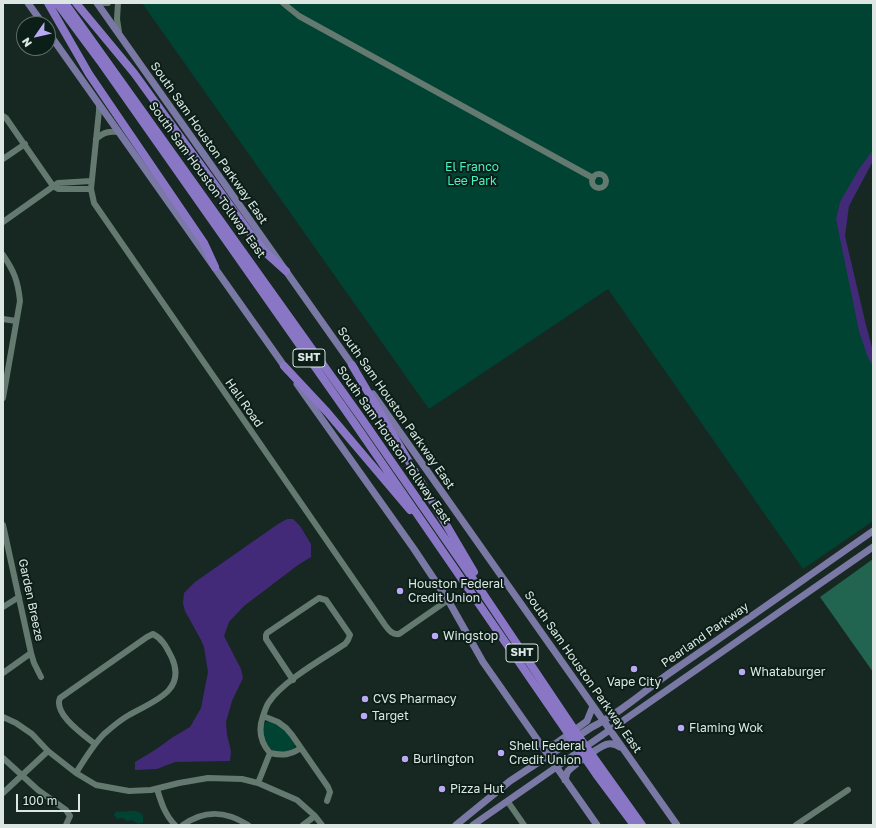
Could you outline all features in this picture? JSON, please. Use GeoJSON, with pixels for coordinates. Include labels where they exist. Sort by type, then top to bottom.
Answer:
{"type":"FeatureCollection","features":[{"type":"Feature","properties":{"kind":"highway"},"geometry":{"type":"LineString","coordinates":[[48,3],[93,79],[204,243],[215,267]]}},
{"type":"Feature","properties":{"kind":"highway","name":"South Sam Houston Tollway East"},"geometry":{"type":"LineString","coordinates":[[57,3],[100,61],[559,714],[634,825]]}},
{"type":"Feature","properties":{"kind":"highway","name":"South Sam Houston Tollway East"},"geometry":{"type":"LineString","coordinates":[[65,3],[353,406],[484,595],[559,714]]}},
{"type":"Feature","properties":{"kind":"highway"},"geometry":{"type":"LineString","coordinates":[[76,3],[134,73],[250,233],[266,253],[286,271]]}},
{"type":"Feature","properties":{"kind":"highway"},"geometry":{"type":"LineString","coordinates":[[352,365],[475,575],[484,595]]}},
{"type":"Feature","properties":{"kind":"highway"},"geometry":{"type":"LineString","coordinates":[[284,366],[327,412],[435,539]]}},
{"type":"Feature","properties":{"kind":"highway","name":"South Sam Houston Tollway East"},"geometry":{"type":"LineString","coordinates":[[599,772],[642,825]]}},
{"type":"Feature","properties":{"kind":"main road"},"geometry":{"type":"LineString","coordinates":[[28,3],[37,16]]}},
{"type":"Feature","properties":{"kind":"main road","name":"South Sam Houston Parkway East"},"geometry":{"type":"LineString","coordinates":[[97,3],[677,825]]}},
{"type":"Feature","properties":{"kind":"main road"},"geometry":{"type":"LineString","coordinates":[[56,43],[410,544],[448,600],[483,662],[597,825]]}},
{"type":"Feature","properties":{"kind":"main road","name":"Pearland Parkway"},"geometry":{"type":"LineString","coordinates":[[456,825],[510,781],[592,727],[604,721],[776,598],[873,531]]}},
{"type":"Feature","properties":{"kind":"main road","name":"Pearland Parkway"},"geometry":{"type":"LineString","coordinates":[[473,825],[873,548]]}},
{"type":"Feature","properties":{"kind":"main road"},"geometry":{"type":"LineString","coordinates":[[776,598],[784,609]]}},
{"type":"Feature","properties":{"kind":"main road"},"geometry":{"type":"LineString","coordinates":[[695,656],[703,666]]}},
{"type":"Feature","properties":{"kind":"main road"},"geometry":{"type":"LineString","coordinates":[[541,745],[555,744],[588,721],[593,706]]}},
{"type":"Feature","properties":{"kind":"main road"},"geometry":{"type":"LineString","coordinates":[[565,780],[567,773],[571,768],[601,747],[609,743],[615,744],[622,748]]}},
{"type":"Feature","properties":{"kind":"main road"},"geometry":{"type":"LineString","coordinates":[[476,809],[483,817]]}},
{"type":"Feature","properties":{"kind":"street"},"geometry":{"type":"LineString","coordinates":[[102,3],[108,3]]}},
{"type":"Feature","properties":{"kind":"street"},"geometry":{"type":"LineString","coordinates":[[118,3],[117,25],[121,38]]}},
{"type":"Feature","properties":{"kind":"street"},"geometry":{"type":"LineString","coordinates":[[284,3],[300,16],[593,178]]}},
{"type":"Feature","properties":{"kind":"street","name":"Hall Road"},"geometry":{"type":"LineString","coordinates":[[98,103],[99,111],[90,189],[94,203],[388,629],[392,633],[399,634],[448,600]]}},
{"type":"Feature","properties":{"kind":"street"},"geometry":{"type":"LineString","coordinates":[[3,116],[25,144],[53,186],[58,189],[90,189]]}},
{"type":"Feature","properties":{"kind":"street"},"geometry":{"type":"LineString","coordinates":[[96,139],[101,134],[108,131],[119,132]]}},
{"type":"Feature","properties":{"kind":"street"},"geometry":{"type":"LineString","coordinates":[[3,159],[25,144]]}},
{"type":"Feature","properties":{"kind":"street"},"geometry":{"type":"LineString","coordinates":[[3,222],[58,183],[91,181]]}},
{"type":"Feature","properties":{"kind":"street"},"geometry":{"type":"LineString","coordinates":[[3,255],[15,275],[19,288],[20,301],[4,381],[3,398]]}},
{"type":"Feature","properties":{"kind":"street"},"geometry":{"type":"LineString","coordinates":[[3,319],[16,322]]}},
{"type":"Feature","properties":{"kind":"street","name":"Garden Breeze"},"geometry":{"type":"LineString","coordinates":[[3,526],[31,654],[41,677]]}},
{"type":"Feature","properties":{"kind":"street"},"geometry":{"type":"LineString","coordinates":[[3,607],[18,597]]}},
{"type":"Feature","properties":{"kind":"street"},"geometry":{"type":"LineString","coordinates":[[293,680],[266,639],[266,635],[319,598],[326,600],[350,635],[345,644],[293,680],[285,685],[270,700],[263,716],[260,729],[260,736],[270,753],[284,756],[301,748]]}},
{"type":"Feature","properties":{"kind":"street"},"geometry":{"type":"LineString","coordinates":[[76,773],[95,744],[104,734],[129,715],[158,700],[167,692],[173,682],[176,669],[172,658],[166,646],[153,634],[60,698],[58,703],[63,715],[78,731],[95,744]]}},
{"type":"Feature","properties":{"kind":"street"},"geometry":{"type":"LineString","coordinates":[[3,673],[31,654]]}},
{"type":"Feature","properties":{"kind":"street"},"geometry":{"type":"LineString","coordinates":[[263,716],[278,722],[286,728],[328,787],[330,792],[327,801]]}},
{"type":"Feature","properties":{"kind":"street"},"geometry":{"type":"LineString","coordinates":[[3,717],[16,723],[32,734],[48,751],[76,773],[96,785],[129,791],[157,788],[208,778],[242,779],[258,782],[297,800],[315,816],[322,825]]}},
{"type":"Feature","properties":{"kind":"street"},"geometry":{"type":"LineString","coordinates":[[3,793],[48,751]]}},
{"type":"Feature","properties":{"kind":"street"},"geometry":{"type":"LineString","coordinates":[[258,782],[270,753]]}},
{"type":"Feature","properties":{"kind":"street"},"geometry":{"type":"LineString","coordinates":[[3,758],[38,790],[69,813],[66,825]]}},
{"type":"Feature","properties":{"kind":"street"},"geometry":{"type":"LineString","coordinates":[[157,788],[163,807],[175,825]]}},
{"type":"Feature","properties":{"kind":"street"},"geometry":{"type":"LineString","coordinates":[[796,825],[848,790]]}},
{"type":"Feature","properties":{"kind":"street"},"geometry":{"type":"LineString","coordinates":[[508,802],[524,825]]}},
{"type":"Feature","properties":{"kind":"street"},"geometry":{"type":"LineString","coordinates":[[183,825],[198,816],[212,813],[228,816],[248,825]]}},
{"type":"Feature","properties":{"kind":"street"},"geometry":{"type":"LineString","coordinates":[[303,825],[315,816]]}},
{"type":"Feature","properties":{"kind":"green space","name":"El Franco Lee Park"},"geometry":{"type":"Polygon","coordinates":[[[142,3],[873,3],[873,154],[844,206],[843,242],[873,360],[873,521],[803,569],[608,289],[429,409],[142,3]]]}},
{"type":"Feature","properties":{"kind":"green space"},"geometry":{"type":"Polygon","coordinates":[[[873,559],[873,672],[820,597],[873,559]]]}},
{"type":"Feature","properties":{"kind":"green space"},"geometry":{"type":"Polygon","coordinates":[[[269,721],[277,725],[287,734],[295,745],[294,750],[291,752],[275,752],[269,747],[264,738],[262,727],[269,721]]]}},
{"type":"Feature","properties":{"kind":"green space"},"geometry":{"type":"Polygon","coordinates":[[[116,811],[137,811],[143,815],[143,822],[139,824],[132,820],[127,821],[123,818],[117,819],[114,815],[116,811]]]}},
{"type":"Feature","properties":{"kind":"shaded area"},"geometry":{"type":"Polygon","coordinates":[[[873,150],[873,161],[849,206],[845,236],[873,351],[873,367],[867,355],[859,331],[836,219],[840,202],[859,169],[873,150]]]}},
{"type":"Feature","properties":{"kind":"shaded area"},"geometry":{"type":"Polygon","coordinates":[[[287,519],[293,519],[300,526],[311,544],[311,557],[298,565],[244,606],[229,622],[224,636],[241,669],[243,678],[232,701],[226,722],[227,735],[231,751],[230,761],[175,762],[157,769],[135,770],[135,762],[190,727],[201,708],[208,672],[204,647],[185,611],[183,603],[184,593],[195,582],[287,519]]]}},
{"type":"Feature","properties":{"kind":"place","name":"Houston Federal Credit Union"},"geometry":{"type":"Point","coordinates":[400,591]}},
{"type":"Feature","properties":{"kind":"place","name":"Wingstop"},"geometry":{"type":"Point","coordinates":[435,636]}},
{"type":"Feature","properties":{"kind":"place","name":"Vape City"},"geometry":{"type":"Point","coordinates":[634,669]}},
{"type":"Feature","properties":{"kind":"place","name":"Whataburger"},"geometry":{"type":"Point","coordinates":[742,672]}},
{"type":"Feature","properties":{"kind":"place","name":"CVS Pharmacy"},"geometry":{"type":"Point","coordinates":[365,699]}},
{"type":"Feature","properties":{"kind":"place","name":"Target"},"geometry":{"type":"Point","coordinates":[364,716]}},
{"type":"Feature","properties":{"kind":"place","name":"Flaming Wok"},"geometry":{"type":"Point","coordinates":[681,728]}},
{"type":"Feature","properties":{"kind":"place","name":"Shell Federal Credit Union"},"geometry":{"type":"Point","coordinates":[501,753]}},
{"type":"Feature","properties":{"kind":"place","name":"Burlington"},"geometry":{"type":"Point","coordinates":[405,759]}},
{"type":"Feature","properties":{"kind":"place","name":"Pizza Hut"},"geometry":{"type":"Point","coordinates":[442,789]}}]}
